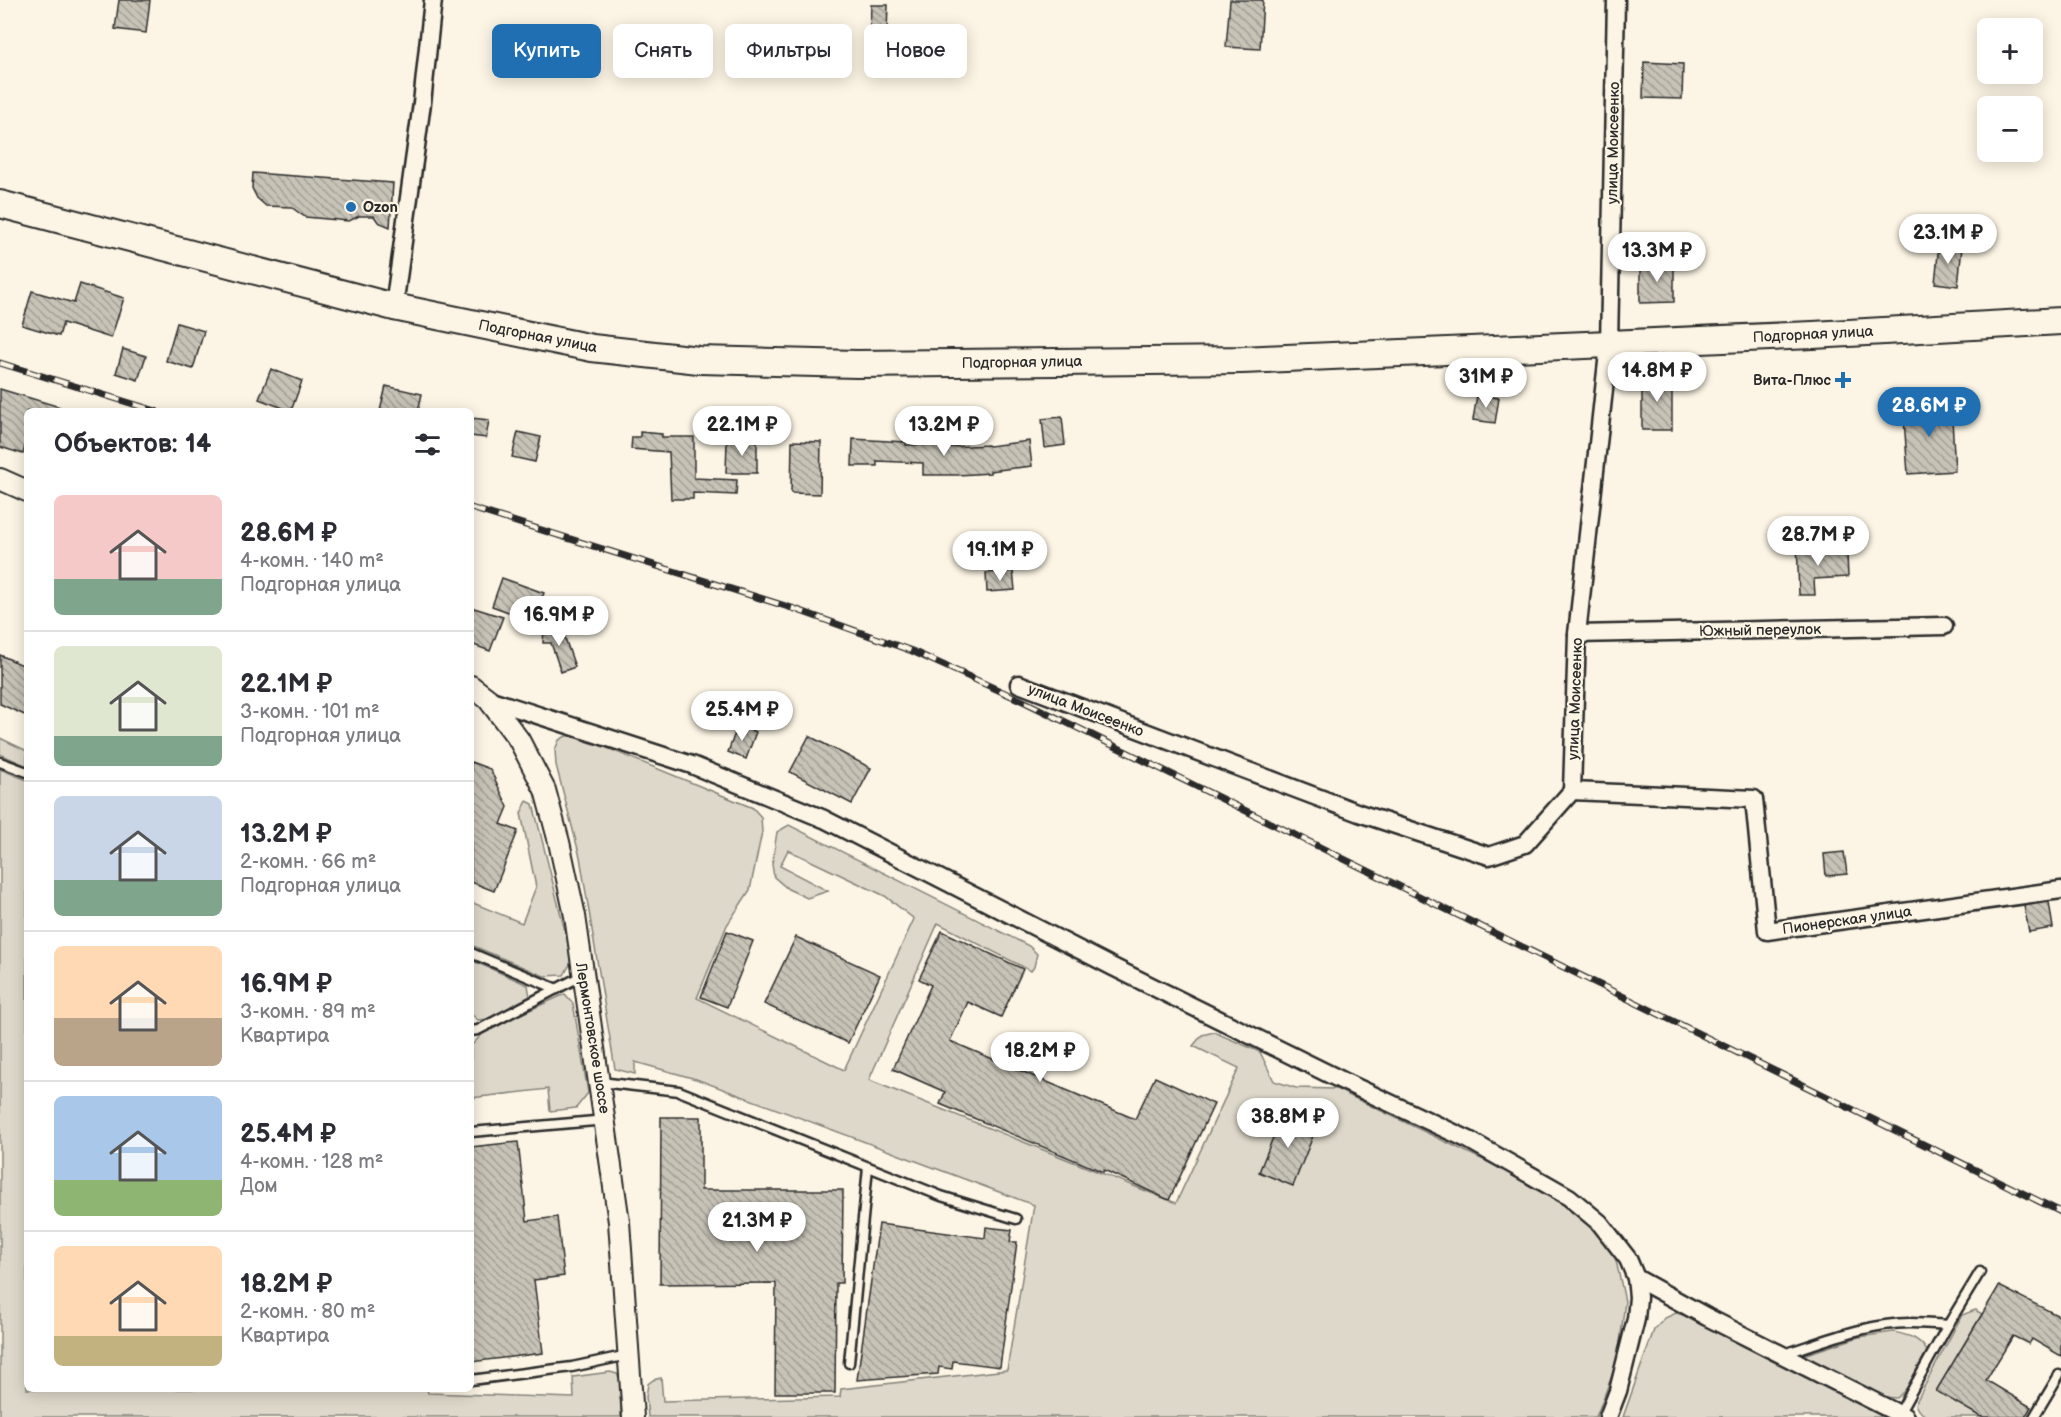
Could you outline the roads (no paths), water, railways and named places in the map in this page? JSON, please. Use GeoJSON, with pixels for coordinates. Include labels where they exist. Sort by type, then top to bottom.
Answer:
{"type":"FeatureCollection","features":[{"type":"Feature","properties":{"kind":"main road","name":"Подгорная улица"},"geometry":{"type":"LineString","coordinates":[[0,204],[394,307],[592,348],[699,360],[857,364],[1242,360],[2061,321]]}},
{"type":"Feature","properties":{"kind":"street"},"geometry":{"type":"LineString","coordinates":[[394,307],[422,103],[433,0]]}},
{"type":"Feature","properties":{"kind":"street","name":"улица Моисеенко"},"geometry":{"type":"LineString","coordinates":[[1019,684],[1359,813],[1489,856],[1525,844],[1572,791],[1577,634],[1609,344],[1616,0]]}},
{"type":"Feature","properties":{"kind":"street"},"geometry":{"type":"LineString","coordinates":[[0,479],[24,490]]}},
{"type":"Feature","properties":{"kind":"street","name":"Южный переулок"},"geometry":{"type":"LineString","coordinates":[[1577,634],[1944,626]]}},
{"type":"Feature","properties":{"kind":"street","name":"Лермонтовское шоссе"},"geometry":{"type":"LineString","coordinates":[[474,688],[488,699],[519,740],[545,790],[575,916],[619,1222],[633,1417]]}},
{"type":"Feature","properties":{"kind":"street"},"geometry":{"type":"LineString","coordinates":[[488,699],[692,765],[824,819],[1343,1081],[1469,1140],[1569,1197],[1600,1223],[1628,1259],[1636,1278],[1638,1297],[1636,1319],[1618,1391],[1608,1417]]}},
{"type":"Feature","properties":{"kind":"street","name":"Пионерская улица"},"geometry":{"type":"LineString","coordinates":[[1572,791],[1754,799],[1767,931],[2061,890]]}},
{"type":"Feature","properties":{"kind":"street"},"geometry":{"type":"LineString","coordinates":[[1636,1278],[1707,1317],[1902,1415]]}},
{"type":"Feature","properties":{"kind":"lane"},"geometry":{"type":"LineString","coordinates":[[0,762],[24,771]]}},
{"type":"Feature","properties":{"kind":"lane"},"geometry":{"type":"LineString","coordinates":[[474,954],[556,989]]}},
{"type":"Feature","properties":{"kind":"lane"},"geometry":{"type":"LineString","coordinates":[[474,1031],[584,975]]}},
{"type":"Feature","properties":{"kind":"lane"},"geometry":{"type":"LineString","coordinates":[[600,1082],[679,1091],[940,1196],[1016,1219]]}},
{"type":"Feature","properties":{"kind":"lane"},"geometry":{"type":"LineString","coordinates":[[474,1132],[606,1120]]}},
{"type":"Feature","properties":{"kind":"lane"},"geometry":{"type":"LineString","coordinates":[[849,1363],[867,1167]]}},
{"type":"Feature","properties":{"kind":"lane"},"geometry":{"type":"LineString","coordinates":[[1902,1415],[1948,1325],[1980,1272]]}},
{"type":"Feature","properties":{"kind":"lane"},"geometry":{"type":"LineString","coordinates":[[1784,1354],[1883,1325],[1909,1323],[1948,1325]]}},
{"type":"Feature","properties":{"kind":"lane"},"geometry":{"type":"LineString","coordinates":[[474,1380],[572,1367],[629,1355]]}},
{"type":"Feature","properties":{"kind":"lane"},"geometry":{"type":"LineString","coordinates":[[2034,1417],[2059,1375]]}},
{"type":"Feature","properties":{"kind":"railway"},"geometry":{"type":"LineString","coordinates":[[0,363],[146,408]]}},
{"type":"Feature","properties":{"kind":"railway"},"geometry":{"type":"LineString","coordinates":[[474,509],[795,609],[912,651],[1025,702],[2061,1212]]}},
{"type":"Feature","properties":{"kind":"place","name":"Ozon"},"geometry":{"type":"Point","coordinates":[351,207]}},
{"type":"Feature","properties":{"kind":"place","name":"Вита-Плюс"},"geometry":{"type":"Point","coordinates":[1843,380]}}]}
